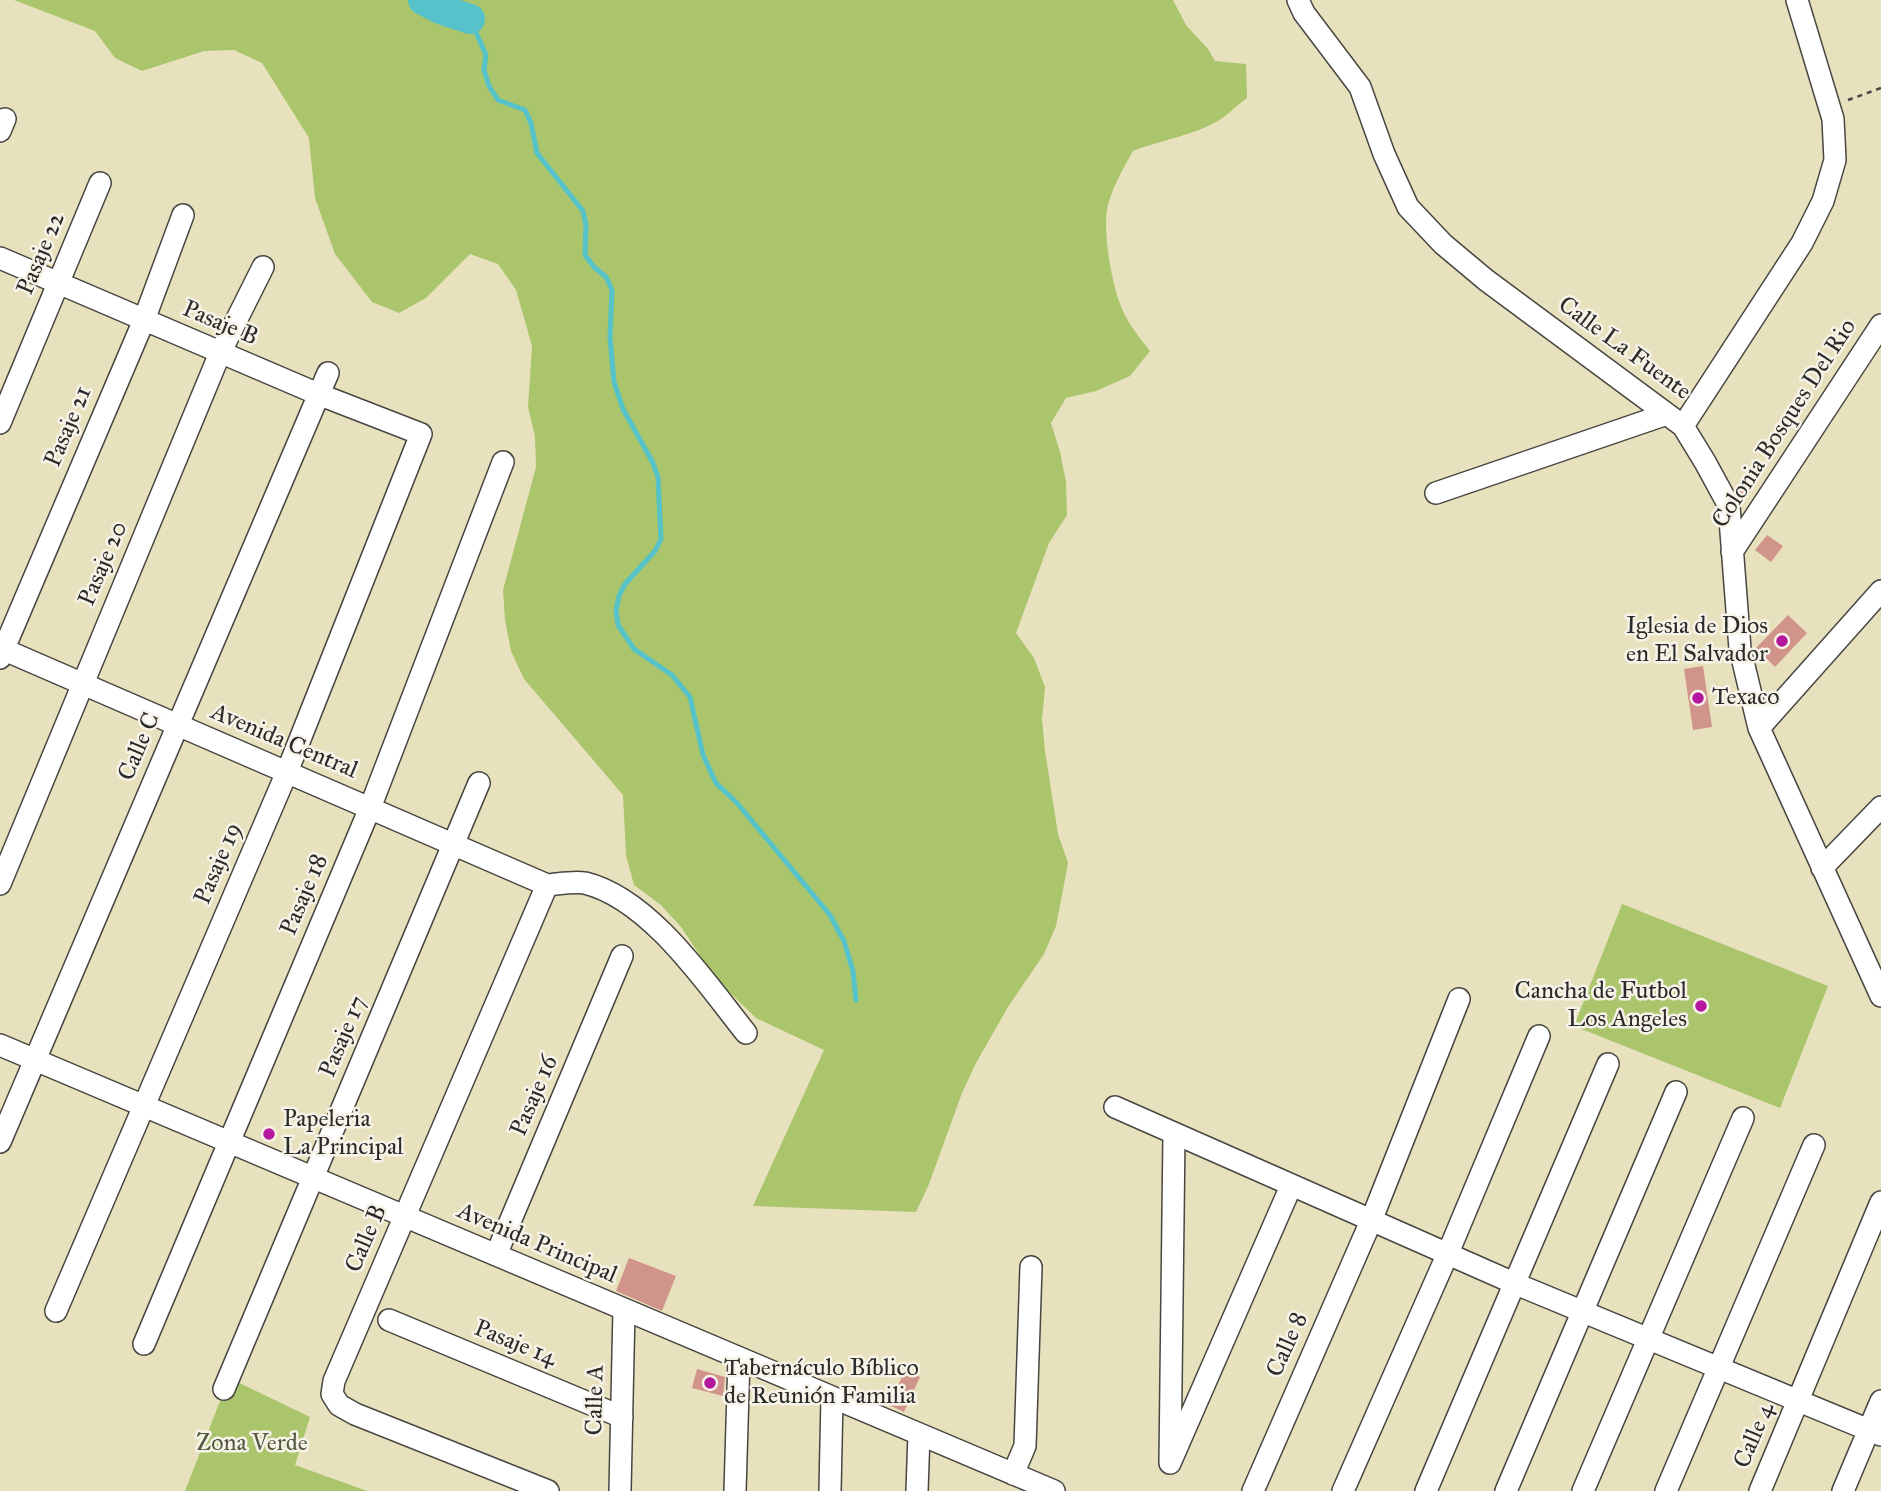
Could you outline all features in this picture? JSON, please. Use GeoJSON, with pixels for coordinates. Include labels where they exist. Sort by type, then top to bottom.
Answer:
{"type":"FeatureCollection","features":[{"type":"Feature","properties":{"kind":"street","name":"Calle La Fuente"},"geometry":{"type":"LineString","coordinates":[[1298,0],[1304,13],[1360,87],[1384,154],[1408,207],[1443,244],[1486,280],[1675,420],[1729,506],[1740,649],[1759,728],[1881,996]]}},
{"type":"Feature","properties":{"kind":"street"},"geometry":{"type":"LineString","coordinates":[[1436,493],[1675,420],[1802,243],[1823,201],[1835,160],[1833,119],[1797,0]]}},
{"type":"Feature","properties":{"kind":"street","name":"Pasaje 22"},"geometry":{"type":"LineString","coordinates":[[0,423],[100,183]]}},
{"type":"Feature","properties":{"kind":"street","name":"Pasaje 21"},"geometry":{"type":"LineString","coordinates":[[1,652],[144,320],[183,215]]}},
{"type":"Feature","properties":{"kind":"street","name":"Pasaje B"},"geometry":{"type":"LineString","coordinates":[[0,258],[318,394],[421,433]]}},
{"type":"Feature","properties":{"kind":"street","name":"Pasaje 20"},"geometry":{"type":"LineString","coordinates":[[0,884],[220,352],[263,267]]}},
{"type":"Feature","properties":{"kind":"street","name":"Colonia Bosques Del Rio"},"geometry":{"type":"LineString","coordinates":[[1732,552],[1881,325]]}},
{"type":"Feature","properties":{"kind":"street","name":"Calle C"},"geometry":{"type":"LineString","coordinates":[[0,1142],[328,373]]}},
{"type":"Feature","properties":{"kind":"street","name":"Pasaje 19"},"geometry":{"type":"LineString","coordinates":[[56,1311],[287,772],[421,433]]}},
{"type":"Feature","properties":{"kind":"street","name":"Pasaje 18"},"geometry":{"type":"LineString","coordinates":[[144,1344],[370,808],[503,462]]}},
{"type":"Feature","properties":{"kind":"street"},"geometry":{"type":"LineString","coordinates":[[1759,728],[1881,591]]}},
{"type":"Feature","properties":{"kind":"street","name":"Avenida Central"},"geometry":{"type":"LineString","coordinates":[[1,652],[83,684],[547,885]]}},
{"type":"Feature","properties":{"kind":"street","name":"Pasaje 17"},"geometry":{"type":"LineString","coordinates":[[224,1389],[479,783]]}},
{"type":"Feature","properties":{"kind":"street"},"geometry":{"type":"LineString","coordinates":[[1822,868],[1881,807]]}},
{"type":"Feature","properties":{"kind":"street"},"geometry":{"type":"LineString","coordinates":[[547,885],[583,883],[614,895],[645,914],[746,1033]]}},
{"type":"Feature","properties":{"kind":"street","name":"Calle B"},"geometry":{"type":"LineString","coordinates":[[547,885],[334,1381],[332,1394],[346,1410],[548,1491]]}},
{"type":"Feature","properties":{"kind":"street","name":"Pasaje 16"},"geometry":{"type":"LineString","coordinates":[[496,1255],[622,956]]}},
{"type":"Feature","properties":{"kind":"street","name":"Calle 8"},"geometry":{"type":"LineString","coordinates":[[1253,1491],[1371,1221],[1459,999]]}},
{"type":"Feature","properties":{"kind":"street"},"geometry":{"type":"LineString","coordinates":[[1343,1491],[1448,1253],[1539,1036]]}},
{"type":"Feature","properties":{"kind":"street","name":"Avenida Principal"},"geometry":{"type":"LineString","coordinates":[[0,1045],[919,1434],[1025,1482],[1054,1491]]}},
{"type":"Feature","properties":{"kind":"street"},"geometry":{"type":"LineString","coordinates":[[1426,1491],[1608,1064]]}},
{"type":"Feature","properties":{"kind":"street"},"geometry":{"type":"LineString","coordinates":[[1506,1491],[1676,1092]]}},
{"type":"Feature","properties":{"kind":"street"},"geometry":{"type":"LineString","coordinates":[[1115,1107],[1516,1284],[1875,1432]]}},
{"type":"Feature","properties":{"kind":"street"},"geometry":{"type":"LineString","coordinates":[[1583,1491],[1743,1118]]}},
{"type":"Feature","properties":{"kind":"street"},"geometry":{"type":"LineString","coordinates":[[1174,1134],[1170,1463],[1291,1186]]}},
{"type":"Feature","properties":{"kind":"street"},"geometry":{"type":"LineString","coordinates":[[1666,1491],[1814,1144]]}},
{"type":"Feature","properties":{"kind":"street","name":"Calle 4"},"geometry":{"type":"LineString","coordinates":[[1760,1491],[1881,1202]]}},
{"type":"Feature","properties":{"kind":"street"},"geometry":{"type":"LineString","coordinates":[[1025,1482],[1031,1267]]}},
{"type":"Feature","properties":{"kind":"street","name":"Calle A"},"geometry":{"type":"LineString","coordinates":[[620,1491],[624,1309]]}},
{"type":"Feature","properties":{"kind":"street","name":"Pasaje 14"},"geometry":{"type":"LineString","coordinates":[[389,1320],[622,1416]]}},
{"type":"Feature","properties":{"kind":"street"},"geometry":{"type":"LineString","coordinates":[[735,1491],[739,1358]]}},
{"type":"Feature","properties":{"kind":"street"},"geometry":{"type":"LineString","coordinates":[[830,1491],[832,1397]]}},
{"type":"Feature","properties":{"kind":"street"},"geometry":{"type":"LineString","coordinates":[[1843,1491],[1875,1432],[1881,1401]]}},
{"type":"Feature","properties":{"kind":"street"},"geometry":{"type":"LineString","coordinates":[[917,1491],[919,1434]]}},
{"type":"Feature","properties":{"kind":"path"},"geometry":{"type":"LineString","coordinates":[[1829,107],[1881,88]]}},
{"type":"Feature","properties":{"kind":"green space"},"geometry":{"type":"Polygon","coordinates":[[[14,0],[1173,0],[1186,25],[1215,61],[1246,64],[1247,98],[1211,125],[1133,151],[1115,184],[1108,205],[1107,239],[1116,291],[1128,321],[1150,351],[1130,376],[1096,391],[1066,398],[1051,423],[1066,482],[1067,515],[1049,543],[1016,633],[1034,658],[1045,687],[1042,719],[1045,751],[1058,834],[1068,863],[1062,895],[1056,926],[1044,954],[1008,1007],[976,1063],[916,1212],[753,1206],[824,1050],[756,1018],[715,978],[681,927],[661,905],[634,885],[626,855],[623,795],[524,679],[511,651],[503,590],[536,467],[535,436],[528,407],[532,346],[516,290],[498,264],[470,254],[426,298],[399,313],[372,302],[335,254],[315,198],[309,138],[262,63],[234,50],[204,51],[142,71],[115,58],[95,31],[14,0]]]}},
{"type":"Feature","properties":{"kind":"green space","name":"Cancha de Futbol Los Angeles"},"geometry":{"type":"Polygon","coordinates":[[[1622,904],[1828,986],[1780,1108],[1574,1026],[1622,904]]]}},
{"type":"Feature","properties":{"kind":"green space","name":"Zona Verde"},"geometry":{"type":"Polygon","coordinates":[[[229,1378],[310,1417],[295,1465],[367,1491],[185,1491],[229,1378]]]}},
{"type":"Feature","properties":{"kind":"building"},"geometry":{"type":"Polygon","coordinates":[[[1742,481],[1752,489],[1746,498],[1739,496],[1735,490],[1742,481]]]}},
{"type":"Feature","properties":{"kind":"building"},"geometry":{"type":"Polygon","coordinates":[[[1767,535],[1783,546],[1771,562],[1755,550],[1767,535]]]}},
{"type":"Feature","properties":{"kind":"building","name":"Iglesia de Dios en El Salvador"},"geometry":{"type":"Polygon","coordinates":[[[1788,615],[1807,633],[1775,667],[1756,648],[1788,615]]]}},
{"type":"Feature","properties":{"kind":"building","name":"Texaco"},"geometry":{"type":"Polygon","coordinates":[[[1703,666],[1712,727],[1693,730],[1684,669],[1703,666]]]}},
{"type":"Feature","properties":{"kind":"building"},"geometry":{"type":"Polygon","coordinates":[[[629,1258],[676,1276],[662,1311],[616,1291],[629,1258]]]}},
{"type":"Feature","properties":{"kind":"building","name":"Tabernáculo Bíblico de Reunión Familia"},"geometry":{"type":"Polygon","coordinates":[[[697,1369],[725,1377],[723,1396],[692,1388],[697,1369]]]}},
{"type":"Feature","properties":{"kind":"building"},"geometry":{"type":"Polygon","coordinates":[[[905,1370],[920,1377],[904,1412],[889,1405],[905,1370]]]}},
{"type":"Feature","properties":{"kind":"waterway"},"geometry":{"type":"LineString","coordinates":[[423,0],[470,19]]}},
{"type":"Feature","properties":{"kind":"waterway"},"geometry":{"type":"LineString","coordinates":[[470,19],[486,55],[484,70],[489,86],[498,100],[525,110],[531,123],[537,153],[583,211],[586,225],[585,255],[606,277],[612,290],[610,337],[614,382],[623,409],[658,477],[661,539],[655,551],[625,584],[616,610],[618,625],[634,649],[672,675],[690,697],[703,755],[716,783],[737,803],[830,915],[844,941],[853,971],[856,1000]]}},
{"type":"Feature","properties":{"kind":"place","name":"Iglesia de Dios en El Salvador"},"geometry":{"type":"Point","coordinates":[1782,641]}},
{"type":"Feature","properties":{"kind":"place","name":"Texaco"},"geometry":{"type":"Point","coordinates":[1698,698]}},
{"type":"Feature","properties":{"kind":"place","name":"Cancha de Futbol Los Angeles"},"geometry":{"type":"Point","coordinates":[1701,1006]}},
{"type":"Feature","properties":{"kind":"place","name":"Papeleria La Principal"},"geometry":{"type":"Point","coordinates":[269,1134]}},
{"type":"Feature","properties":{"kind":"place","name":"Tabernáculo Bíblico de Reunión Familia"},"geometry":{"type":"Point","coordinates":[710,1383]}}]}
